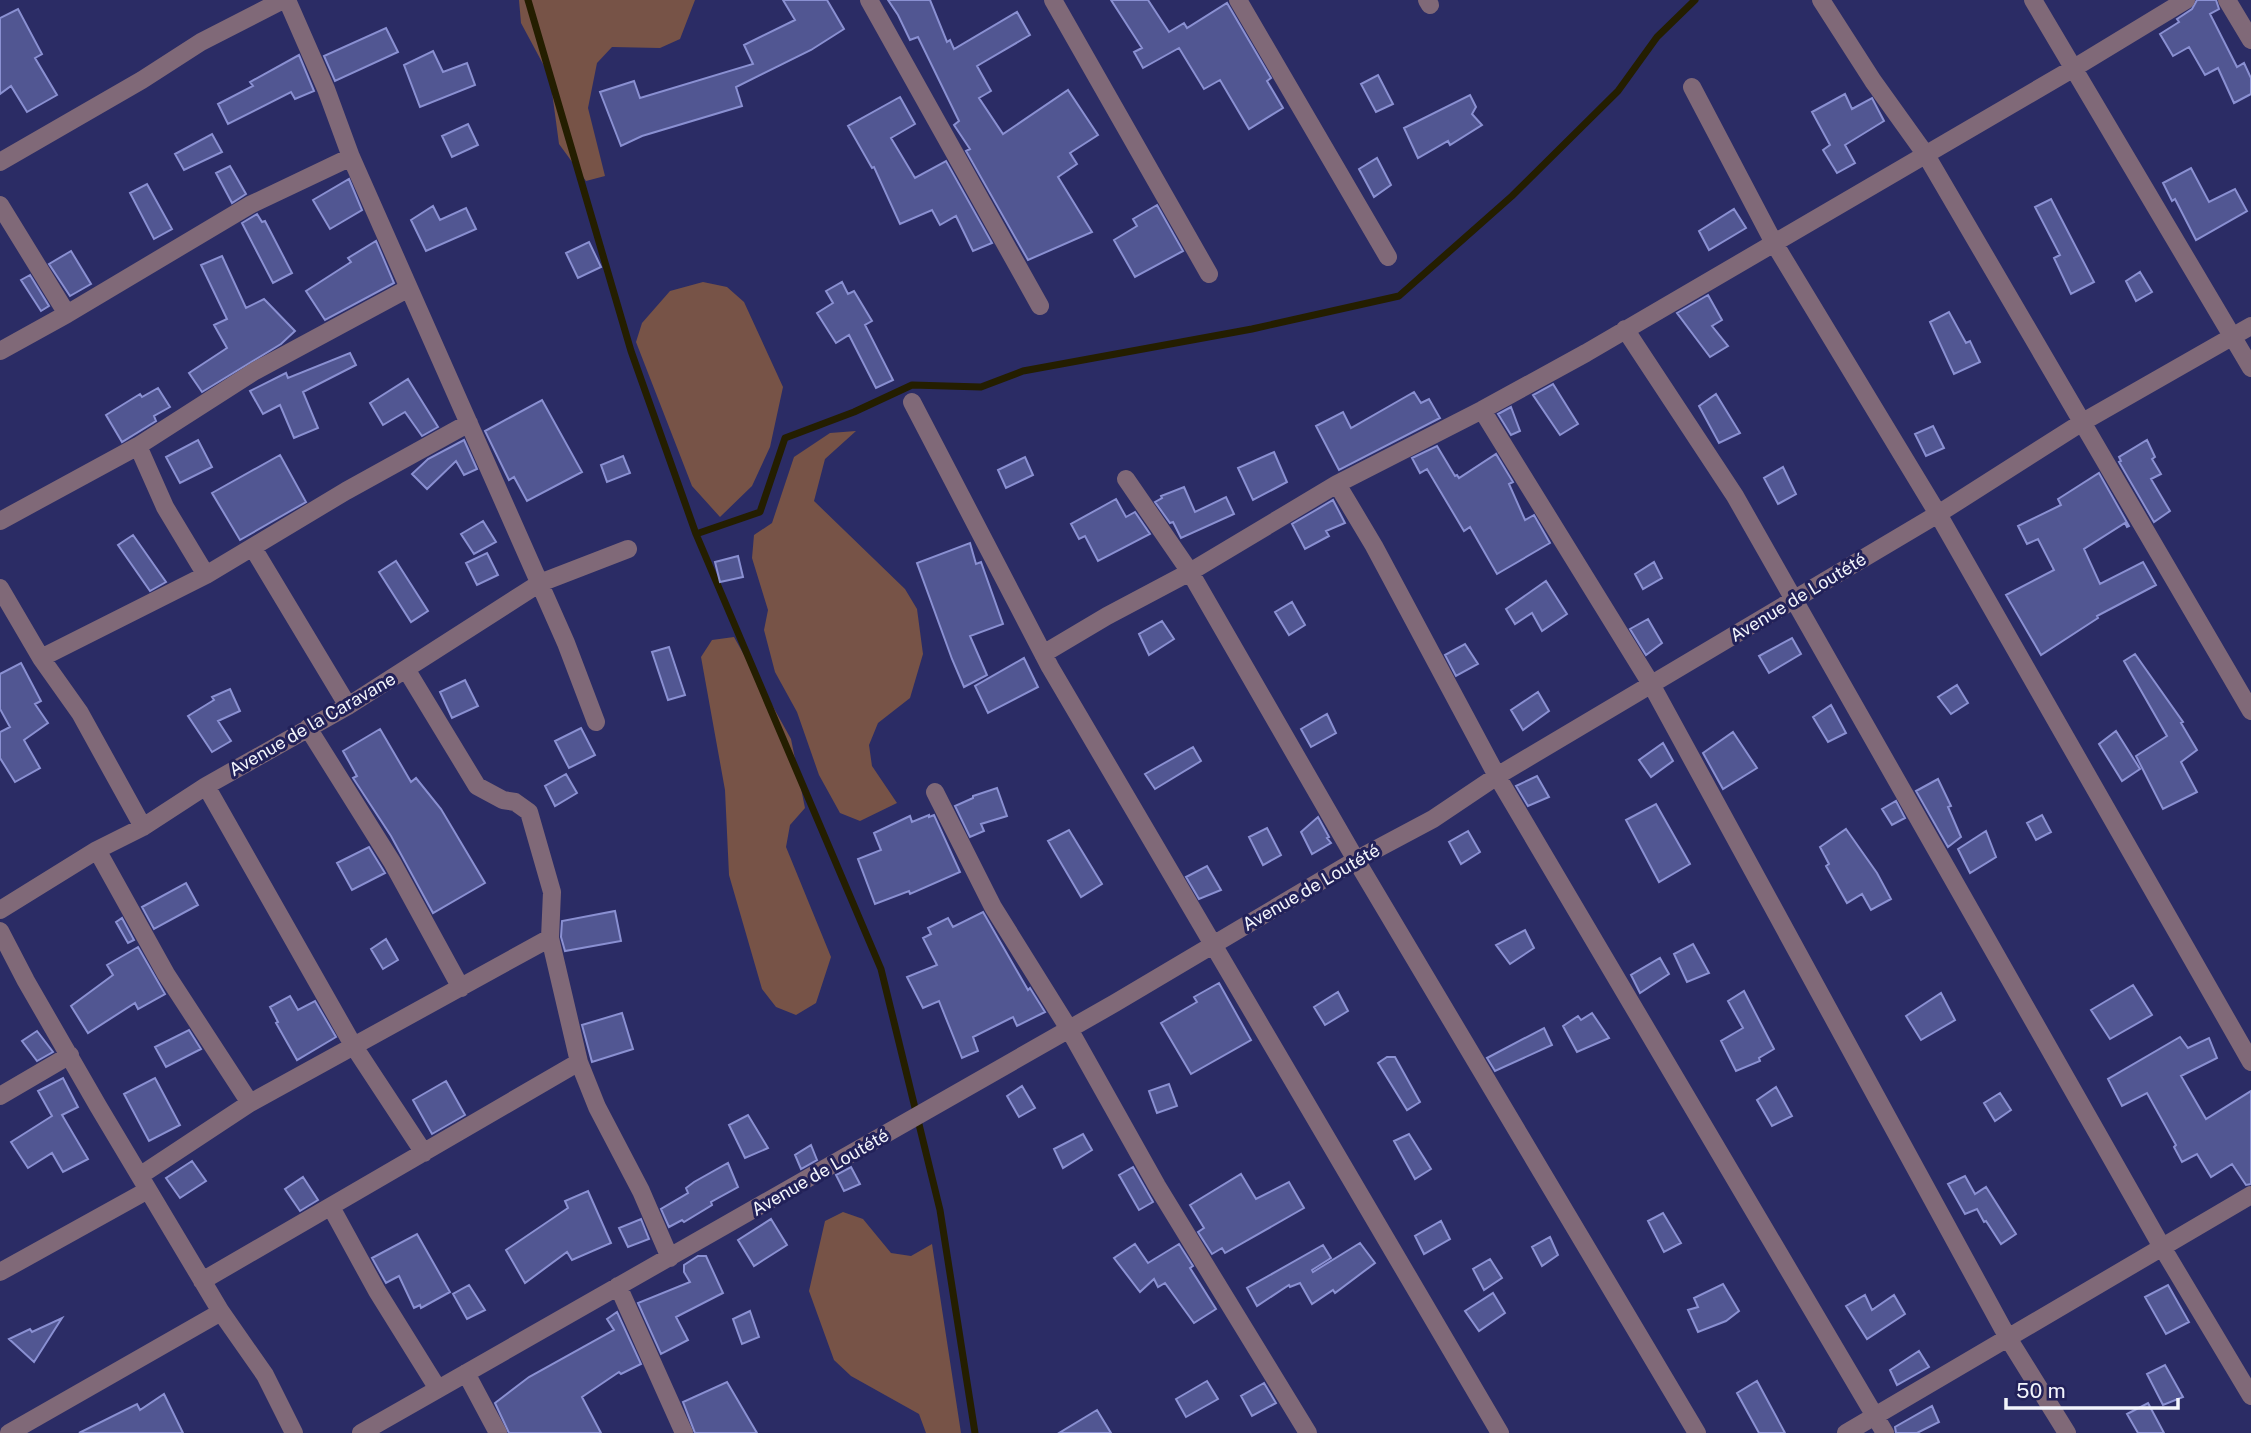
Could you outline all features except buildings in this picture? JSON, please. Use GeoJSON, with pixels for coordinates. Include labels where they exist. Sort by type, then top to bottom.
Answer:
{"type":"FeatureCollection","features":[{"type":"Feature","properties":{"kind":"street"},"geometry":{"type":"LineString","coordinates":[[0,162],[142,80],[201,42],[285,0],[326,89],[351,158],[566,643],[596,722]]}},
{"type":"Feature","properties":{"kind":"street"},"geometry":{"type":"LineString","coordinates":[[869,0],[1040,306]]}},
{"type":"Feature","properties":{"kind":"street"},"geometry":{"type":"LineString","coordinates":[[1053,0],[1209,274]]}},
{"type":"Feature","properties":{"kind":"street"},"geometry":{"type":"LineString","coordinates":[[1238,0],[1388,257]]}},
{"type":"Feature","properties":{"kind":"street"},"geometry":{"type":"LineString","coordinates":[[1821,0],[1872,81],[1926,155],[2251,711]]}},
{"type":"Feature","properties":{"kind":"street"},"geometry":{"type":"LineString","coordinates":[[2033,0],[2251,368]]}},
{"type":"Feature","properties":{"kind":"street"},"geometry":{"type":"LineString","coordinates":[[1043,654],[1190,572],[1337,484],[1586,353],[2186,0]]}},
{"type":"Feature","properties":{"kind":"street"},"geometry":{"type":"LineString","coordinates":[[2227,0],[2251,40]]}},
{"type":"Feature","properties":{"kind":"street"},"geometry":{"type":"LineString","coordinates":[[1692,87],[1774,243],[1938,514],[2251,1062]]}},
{"type":"Feature","properties":{"kind":"street"},"geometry":{"type":"LineString","coordinates":[[0,351],[250,205],[351,158]]}},
{"type":"Feature","properties":{"kind":"street"},"geometry":{"type":"LineString","coordinates":[[0,205],[66,314]]}},
{"type":"Feature","properties":{"kind":"street"},"geometry":{"type":"LineString","coordinates":[[0,521],[138,446],[256,371],[409,288]]}},
{"type":"Feature","properties":{"kind":"street","name":"Avenue de Loutété"},"geometry":{"type":"LineString","coordinates":[[361,1433],[1069,1029],[1356,860],[1433,819],[1497,776],[1938,514],[2081,423],[2251,326]]}},
{"type":"Feature","properties":{"kind":"street"},"geometry":{"type":"LineString","coordinates":[[1625,329],[1735,496],[2162,1247],[2251,1396]]}},
{"type":"Feature","properties":{"kind":"street"},"geometry":{"type":"LineString","coordinates":[[912,402],[1043,654],[1500,1433]]}},
{"type":"Feature","properties":{"kind":"street"},"geometry":{"type":"LineString","coordinates":[[1482,410],[1651,684],[2008,1338],[2067,1433]]}},
{"type":"Feature","properties":{"kind":"street"},"geometry":{"type":"LineString","coordinates":[[41,658],[206,575],[346,491],[469,423]]}},
{"type":"Feature","properties":{"kind":"street"},"geometry":{"type":"LineString","coordinates":[[138,446],[165,507],[206,575]]}},
{"type":"Feature","properties":{"kind":"street"},"geometry":{"type":"LineString","coordinates":[[1126,479],[1190,572],[1356,860],[1697,1433]]}},
{"type":"Feature","properties":{"kind":"street"},"geometry":{"type":"LineString","coordinates":[[1337,484],[1374,546],[1497,776],[1885,1433]]}},
{"type":"Feature","properties":{"kind":"street"},"geometry":{"type":"LineString","coordinates":[[253,548],[348,706]]}},
{"type":"Feature","properties":{"kind":"street","name":"Avenue de la Caravane"},"geometry":{"type":"LineString","coordinates":[[0,910],[97,850],[143,827],[206,786],[348,706],[540,583],[628,549]]}},
{"type":"Feature","properties":{"kind":"street"},"geometry":{"type":"LineString","coordinates":[[0,588],[41,658],[80,713],[143,827]]}},
{"type":"Feature","properties":{"kind":"street"},"geometry":{"type":"LineString","coordinates":[[406,669],[477,786],[503,800],[514,802],[529,812],[552,892],[550,938],[579,1062],[597,1107],[641,1191],[670,1258]]}},
{"type":"Feature","properties":{"kind":"street"},"geometry":{"type":"LineString","coordinates":[[308,728],[391,862],[461,988]]}},
{"type":"Feature","properties":{"kind":"street"},"geometry":{"type":"LineString","coordinates":[[206,786],[353,1045],[424,1153]]}},
{"type":"Feature","properties":{"kind":"street"},"geometry":{"type":"LineString","coordinates":[[936,792],[993,907],[1069,1029],[1157,1186],[1308,1433]]}},
{"type":"Feature","properties":{"kind":"street"},"geometry":{"type":"LineString","coordinates":[[97,850],[166,974],[250,1103]]}},
{"type":"Feature","properties":{"kind":"street"},"geometry":{"type":"LineString","coordinates":[[0,931],[26,981],[220,1312],[265,1375],[294,1433]]}},
{"type":"Feature","properties":{"kind":"street"},"geometry":{"type":"LineString","coordinates":[[0,1272],[144,1182],[250,1103],[550,938]]}},
{"type":"Feature","properties":{"kind":"street"},"geometry":{"type":"LineString","coordinates":[[0,1096],[70,1055]]}},
{"type":"Feature","properties":{"kind":"street"},"geometry":{"type":"LineString","coordinates":[[202,1281],[579,1062]]}},
{"type":"Feature","properties":{"kind":"street"},"geometry":{"type":"LineString","coordinates":[[1846,1433],[2251,1195]]}},
{"type":"Feature","properties":{"kind":"street"},"geometry":{"type":"LineString","coordinates":[[331,1207],[377,1291],[438,1389]]}},
{"type":"Feature","properties":{"kind":"street"},"geometry":{"type":"LineString","coordinates":[[618,1286],[684,1433]]}},
{"type":"Feature","properties":{"kind":"street"},"geometry":{"type":"LineString","coordinates":[[16,1432],[220,1312]]}},
{"type":"Feature","properties":{"kind":"street"},"geometry":{"type":"LineString","coordinates":[[466,1373],[498,1433]]}},
{"type":"Feature","properties":{"kind":"shaded area"},"geometry":{"type":"Polygon","coordinates":[[[519,0],[695,0],[680,39],[660,48],[612,47],[597,63],[588,108],[605,176],[586,181],[559,144],[550,77],[521,23],[519,0]]]}},
{"type":"Feature","properties":{"kind":"shaded area"},"geometry":{"type":"Polygon","coordinates":[[[703,282],[727,287],[744,302],[783,387],[770,447],[752,486],[720,517],[692,486],[636,342],[642,323],[670,291],[703,282]]]}},
{"type":"Feature","properties":{"kind":"shaded area"},"geometry":{"type":"Polygon","coordinates":[[[856,431],[825,459],[814,501],[905,589],[917,609],[923,654],[910,698],[878,723],[869,745],[872,766],[897,803],[860,821],[840,813],[819,775],[797,712],[775,672],[764,630],[768,610],[752,558],[754,535],[772,523],[794,457],[830,433],[856,431]]]}},
{"type":"Feature","properties":{"kind":"shaded area"},"geometry":{"type":"Polygon","coordinates":[[[734,637],[791,739],[805,808],[790,825],[786,847],[831,957],[816,1003],[796,1015],[776,1007],[762,989],[729,875],[725,790],[701,657],[712,640],[734,637]]]}},
{"type":"Feature","properties":{"kind":"shaded area"},"geometry":{"type":"Polygon","coordinates":[[[843,1212],[863,1219],[891,1253],[911,1256],[932,1244],[961,1433],[926,1433],[919,1414],[851,1376],[834,1360],[809,1291],[825,1221],[843,1212]]]}},
{"type":"Feature","properties":{"kind":"waterway"},"geometry":{"type":"LineString","coordinates":[[528,0],[631,351],[696,534],[881,969],[940,1210],[975,1433]]}},
{"type":"Feature","properties":{"kind":"waterway"},"geometry":{"type":"LineString","coordinates":[[696,534],[760,512],[785,438],[854,412],[912,385],[981,387],[1023,371],[1252,329],[1399,296],[1512,196],[1618,91],[1657,37],[1695,0]]}}]}
